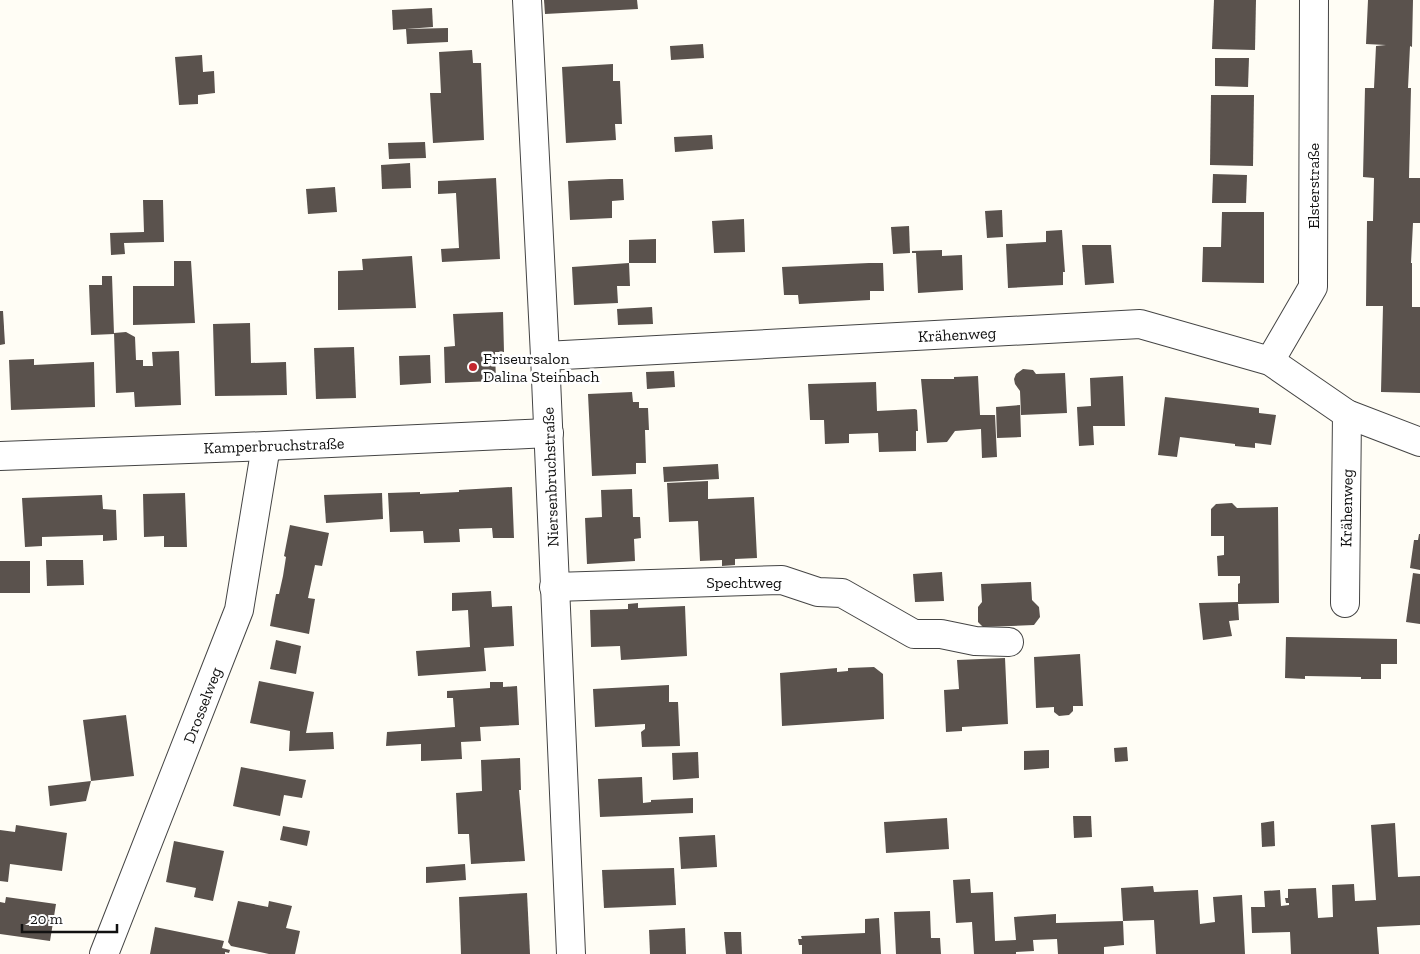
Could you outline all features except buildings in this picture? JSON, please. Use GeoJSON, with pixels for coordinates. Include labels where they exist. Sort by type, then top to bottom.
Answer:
{"type":"FeatureCollection","features":[{"type":"Feature","properties":{"kind":"street","name":"Niersenbruchstraße"},"geometry":{"type":"LineString","coordinates":[[527,0],[549,433],[554,587],[571,954]]}},
{"type":"Feature","properties":{"kind":"street","name":"Elsterstraße"},"geometry":{"type":"LineString","coordinates":[[1270,361],[1312,288],[1314,0]]}},
{"type":"Feature","properties":{"kind":"street","name":"Krähenweg"},"geometry":{"type":"LineString","coordinates":[[545,356],[1140,324],[1270,361],[1347,414],[1420,442]]}},
{"type":"Feature","properties":{"kind":"street","name":"Krähenweg"},"geometry":{"type":"LineString","coordinates":[[1345,603],[1347,414]]}},
{"type":"Feature","properties":{"kind":"street","name":"Kamperbruchstraße"},"geometry":{"type":"LineString","coordinates":[[0,456],[549,433]]}},
{"type":"Feature","properties":{"kind":"street","name":"Drosselweg"},"geometry":{"type":"LineString","coordinates":[[104,954],[239,610],[266,446]]}},
{"type":"Feature","properties":{"kind":"street","name":"Spechtweg"},"geometry":{"type":"LineString","coordinates":[[554,587],[782,580],[818,592],[842,593],[914,634],[940,634],[975,641],[1009,642]]}},
{"type":"Feature","properties":{"kind":"place","name":"Friseursalon Dalina Steinbach"},"geometry":{"type":"Point","coordinates":[473,367]}}]}
